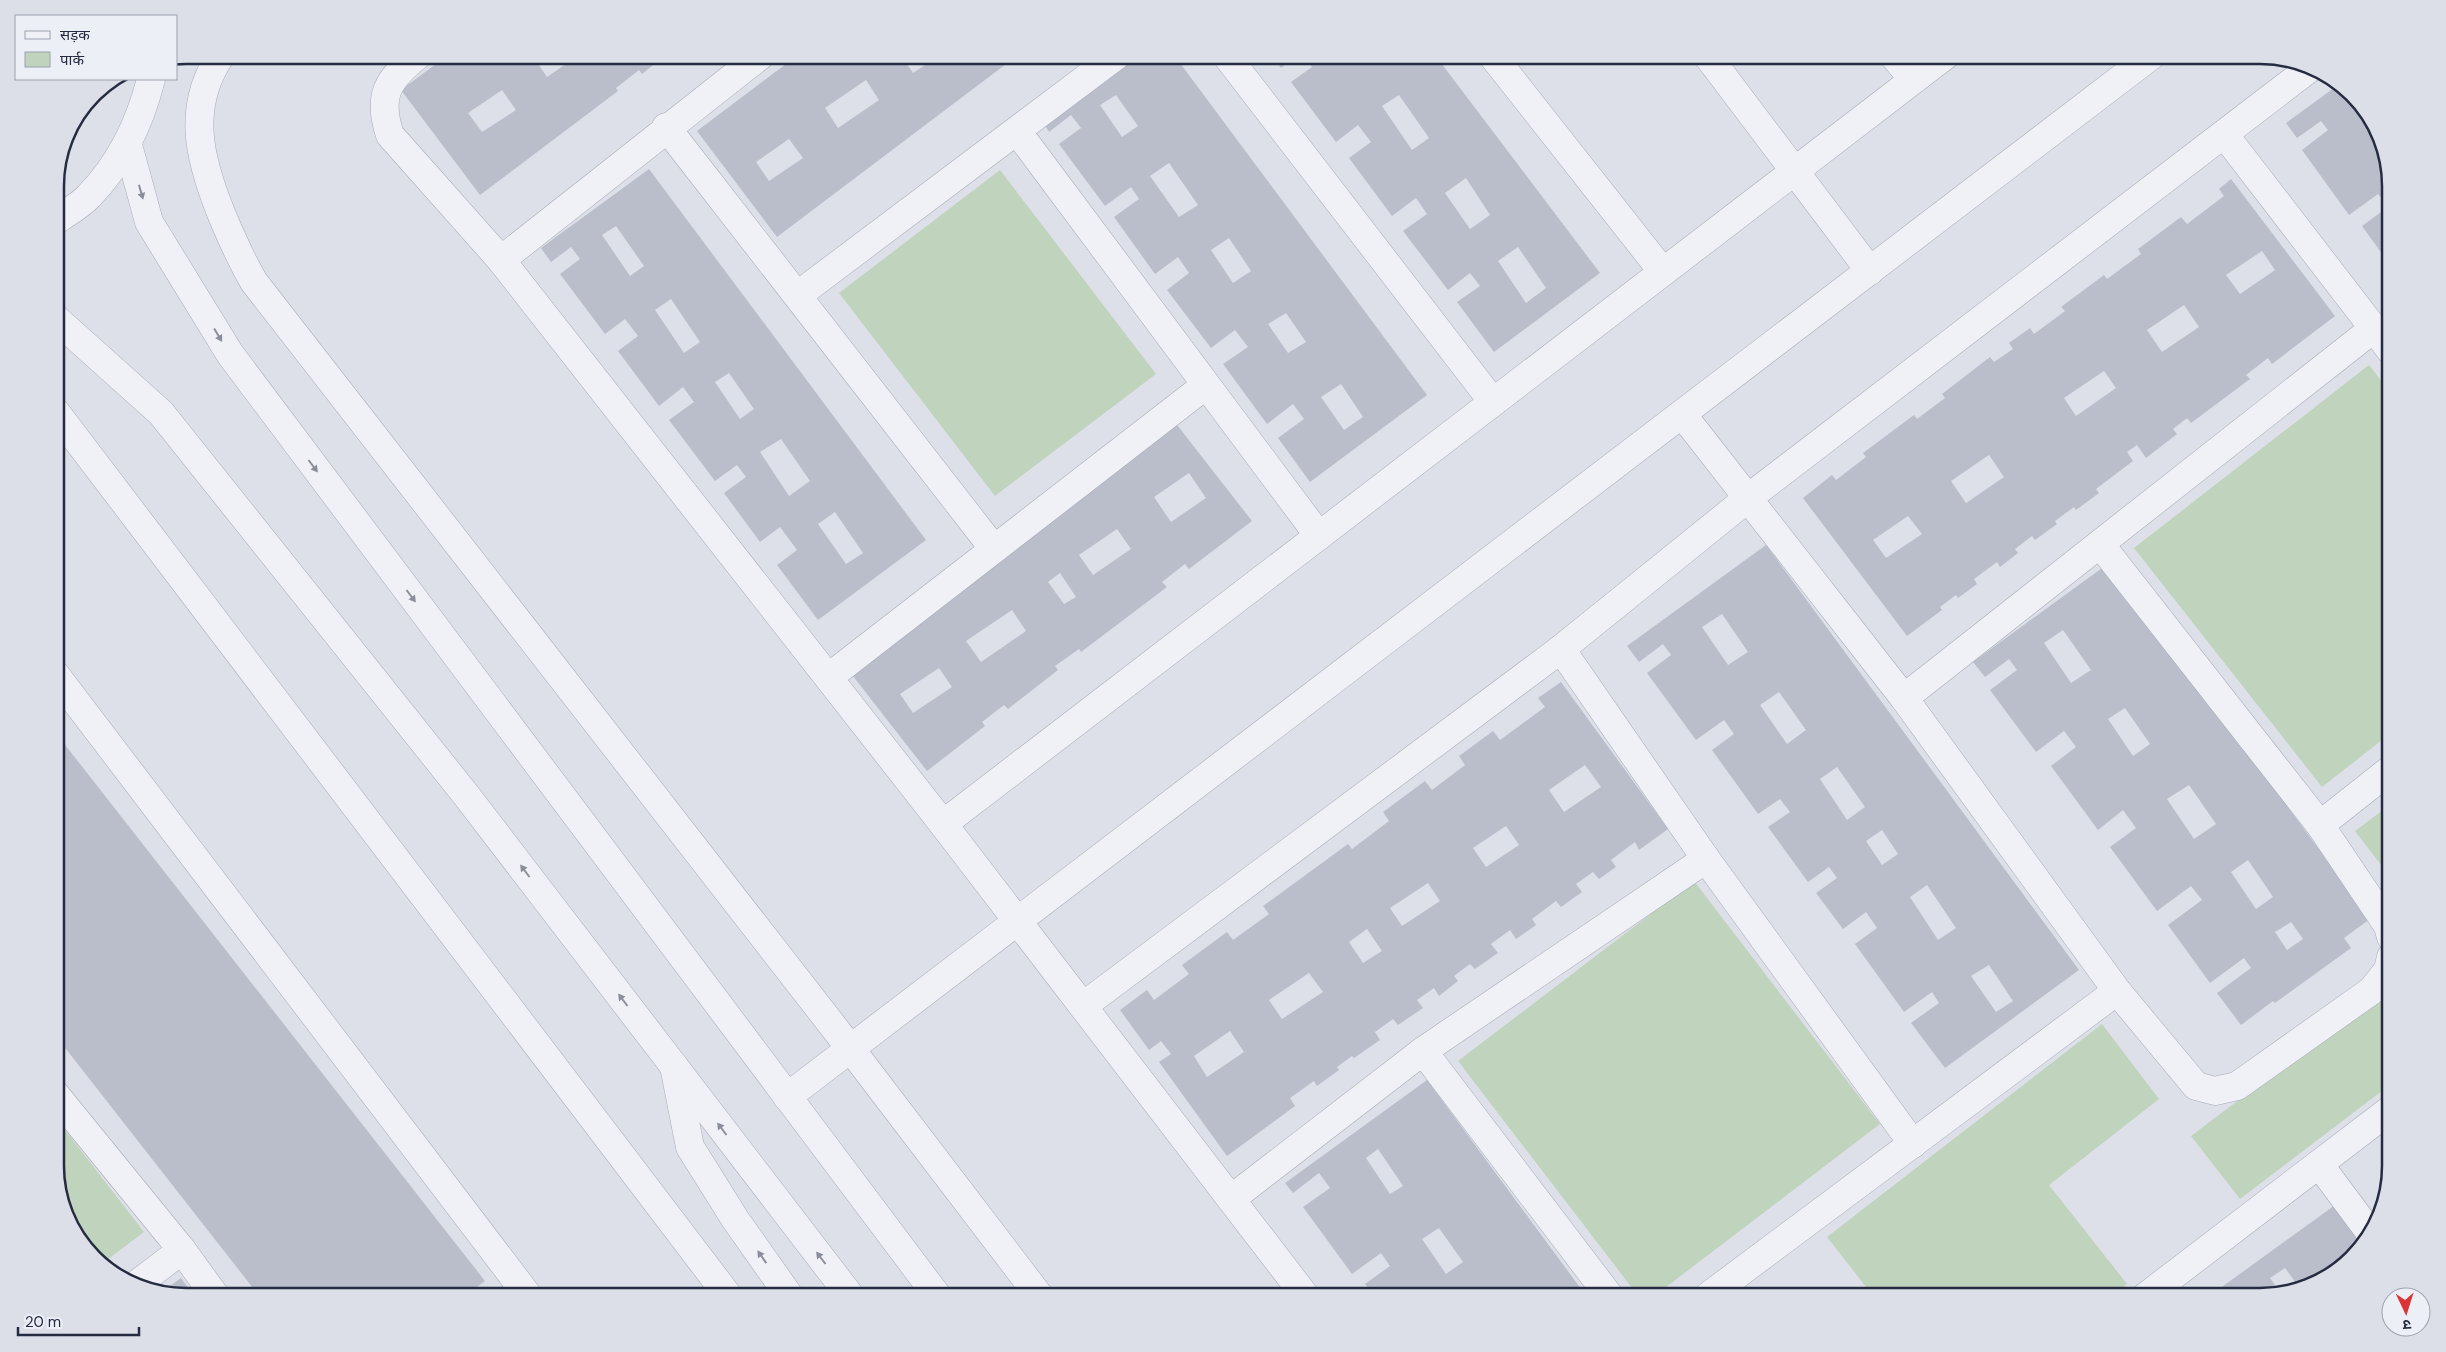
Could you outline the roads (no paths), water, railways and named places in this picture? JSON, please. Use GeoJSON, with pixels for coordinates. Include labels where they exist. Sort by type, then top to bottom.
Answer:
{"type":"FeatureCollection","features":[{"type":"Feature","properties":{"kind":"street"},"geometry":{"type":"LineString","coordinates":[[216,64],[205,86],[198,114],[200,153],[209,184],[239,257],[254,282],[850,1048],[1033,1288]]}},
{"type":"Feature","properties":{"kind":"street"},"geometry":{"type":"LineString","coordinates":[[408,64],[392,78],[385,95],[384,116],[390,135],[501,260],[829,677],[1299,1288]]}},
{"type":"Feature","properties":{"kind":"street"},"geometry":{"type":"LineString","coordinates":[[501,260],[666,127],[749,64]]}},
{"type":"Feature","properties":{"kind":"street"},"geometry":{"type":"LineString","coordinates":[[798,296],[1105,64]]}},
{"type":"Feature","properties":{"kind":"street"},"geometry":{"type":"LineString","coordinates":[[1233,64],[1493,402]]}},
{"type":"Feature","properties":{"kind":"street"},"geometry":{"type":"LineString","coordinates":[[1499,64],[1663,272]]}},
{"type":"Feature","properties":{"kind":"street"},"geometry":{"type":"LineString","coordinates":[[1715,64],[1870,271]]}},
{"type":"Feature","properties":{"kind":"street"},"geometry":{"type":"LineString","coordinates":[[1901,64],[1913,80]]}},
{"type":"Feature","properties":{"kind":"street"},"geometry":{"type":"LineString","coordinates":[[943,824],[1934,64]]}},
{"type":"Feature","properties":{"kind":"street"},"geometry":{"type":"LineString","coordinates":[[787,1097],[2140,64]]}},
{"type":"Feature","properties":{"kind":"street"},"geometry":{"type":"LineString","coordinates":[[1083,1006],[1561,649],[1748,498],[2305,72]]}},
{"type":"Feature","properties":{"kind":"street"},"geometry":{"type":"LineString","coordinates":[[64,215],[89,197],[128,146],[143,110],[151,80]]}},
{"type":"Feature","properties":{"kind":"street"},"geometry":{"type":"LineString","coordinates":[[666,127],[994,549]]}},
{"type":"Feature","properties":{"kind":"street"},"geometry":{"type":"LineString","coordinates":[[1017,131],[1319,536]]}},
{"type":"Feature","properties":{"kind":"street"},"geometry":{"type":"LineString","coordinates":[[2224,134],[2382,339]]}},
{"type":"Feature","properties":{"kind":"street"},"geometry":{"type":"LineString","coordinates":[[128,146],[149,222],[230,354],[931,1288]]}},
{"type":"Feature","properties":{"kind":"street"},"geometry":{"type":"LineString","coordinates":[[64,326],[161,413],[466,795],[844,1288]]}},
{"type":"Feature","properties":{"kind":"street"},"geometry":{"type":"LineString","coordinates":[[1904,698],[2374,329]]}},
{"type":"Feature","properties":{"kind":"street"},"geometry":{"type":"LineString","coordinates":[[829,677],[1206,385]]}},
{"type":"Feature","properties":{"kind":"street"},"geometry":{"type":"LineString","coordinates":[[1682,414],[1904,698],[2117,991],[2196,1086],[2215,1092],[2238,1086],[2371,991],[2382,977]]}},
{"type":"Feature","properties":{"kind":"street"},"geometry":{"type":"LineString","coordinates":[[64,423],[722,1288]]}},
{"type":"Feature","properties":{"kind":"street"},"geometry":{"type":"LineString","coordinates":[[2100,544],[2320,825],[2382,917]]}},
{"type":"Feature","properties":{"kind":"street"},"geometry":{"type":"LineString","coordinates":[[1561,649],[1706,859],[1913,1144]]}},
{"type":"Feature","properties":{"kind":"street"},"geometry":{"type":"LineString","coordinates":[[64,686],[522,1288]]}},
{"type":"Feature","properties":{"kind":"street"},"geometry":{"type":"LineString","coordinates":[[2320,825],[2382,777]]}},
{"type":"Feature","properties":{"kind":"street"},"geometry":{"type":"LineString","coordinates":[[1231,1199],[1423,1051],[1706,859]]}},
{"type":"Feature","properties":{"kind":"street"},"geometry":{"type":"LineString","coordinates":[[1719,1288],[2117,991]]}},
{"type":"Feature","properties":{"kind":"street"},"geometry":{"type":"LineString","coordinates":[[1423,1051],[1603,1288]]}},
{"type":"Feature","properties":{"kind":"street"},"geometry":{"type":"LineString","coordinates":[[674,1066],[690,1147],[735,1219],[784,1288]]}},
{"type":"Feature","properties":{"kind":"street"},"geometry":{"type":"LineString","coordinates":[[64,1105],[182,1250],[209,1288]]}},
{"type":"Feature","properties":{"kind":"street"},"geometry":{"type":"LineString","coordinates":[[2157,1288],[2382,1116]]}},
{"type":"Feature","properties":{"kind":"street"},"geometry":{"type":"LineString","coordinates":[[2319,1164],[2366,1227]]}},
{"type":"Feature","properties":{"kind":"street"},"geometry":{"type":"LineString","coordinates":[[142,1280],[182,1250]]}}]}
